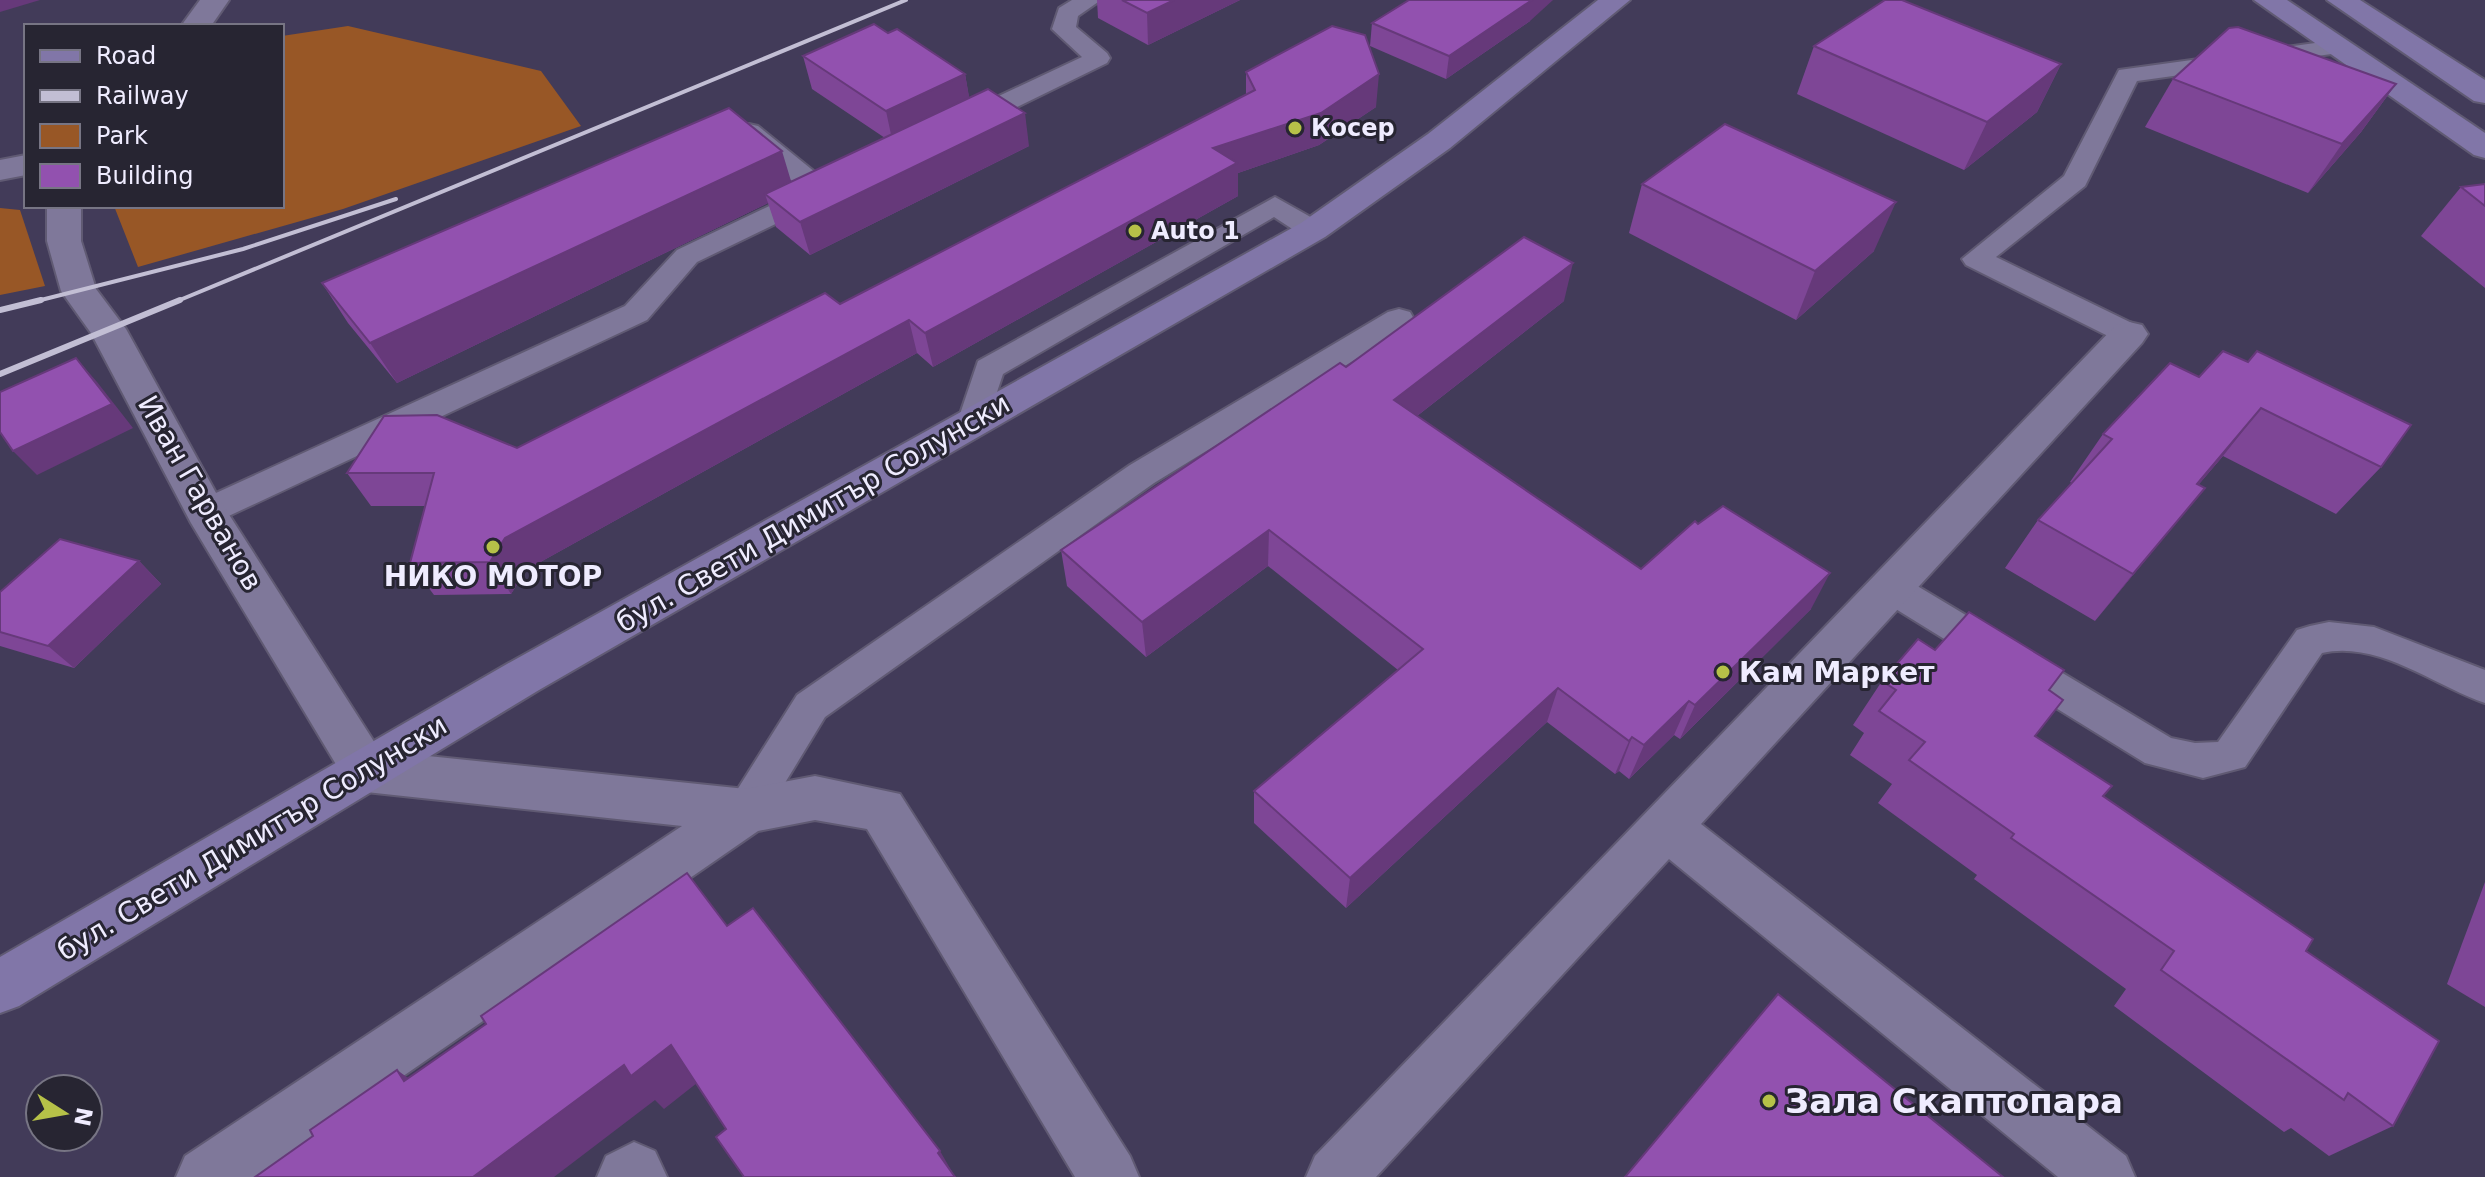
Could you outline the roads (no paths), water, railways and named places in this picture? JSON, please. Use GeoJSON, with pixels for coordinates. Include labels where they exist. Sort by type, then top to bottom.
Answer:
{"type":"FeatureCollection","features":[{"type":"Feature","properties":{"kind":"main road"},"geometry":{"type":"LineString","coordinates":[[2268,0],[2485,148]]}},
{"type":"Feature","properties":{"kind":"main road"},"geometry":{"type":"LineString","coordinates":[[2341,0],[2485,94]]}},
{"type":"Feature","properties":{"kind":"main road","name":"бул. Свети Димитър Солунски"},"geometry":{"type":"LineString","coordinates":[[0,987],[523,677],[1313,230],[1451,132],[1611,3]]}},
{"type":"Feature","properties":{"kind":"street"},"geometry":{"type":"LineString","coordinates":[[197,24],[215,0]]}},
{"type":"Feature","properties":{"kind":"street"},"geometry":{"type":"LineString","coordinates":[[0,170],[24,165]]}},
{"type":"Feature","properties":{"kind":"street","name":"Иван Гарванов"},"geometry":{"type":"LineString","coordinates":[[64,208],[64,241],[79,291],[107,329],[206,512],[366,771]]}},
{"type":"Feature","properties":{"kind":"street"},"geometry":{"type":"LineString","coordinates":[[1336,1177],[2129,334]]}},
{"type":"Feature","properties":{"kind":"street"},"geometry":{"type":"LineString","coordinates":[[366,771],[746,811],[815,798],[882,810],[1109,1177]]}},
{"type":"Feature","properties":{"kind":"street"},"geometry":{"type":"LineString","coordinates":[[206,1177],[746,811]]}},
{"type":"Feature","properties":{"kind":"street"},"geometry":{"type":"LineString","coordinates":[[1666,826],[2105,1177]]}},
{"type":"Feature","properties":{"kind":"street"},"geometry":{"type":"LineString","coordinates":[[627,1177],[634,1172],[637,1177]]}},
{"type":"Feature","properties":{"kind":"lane"},"geometry":{"type":"LineString","coordinates":[[946,132],[1098,58],[1064,29],[1067,13],[1089,0]]}},
{"type":"Feature","properties":{"kind":"lane"},"geometry":{"type":"LineString","coordinates":[[2129,334],[1976,259],[2075,180],[2128,75],[2337,47]]}},
{"type":"Feature","properties":{"kind":"lane"},"geometry":{"type":"LineString","coordinates":[[721,144],[749,131],[821,191]]}},
{"type":"Feature","properties":{"kind":"lane"},"geometry":{"type":"LineString","coordinates":[[206,512],[636,313],[687,256],[849,178]]}},
{"type":"Feature","properties":{"kind":"lane"},"geometry":{"type":"LineString","coordinates":[[746,811],[811,706],[1142,474],[1399,319]]}},
{"type":"Feature","properties":{"kind":"lane"},"geometry":{"type":"LineString","coordinates":[[1891,588],[2159,751],[2191,762],[2212,762],[2231,755],[2310,641],[2326,635],[2343,636],[2398,650],[2485,687]]}},
{"type":"Feature","properties":{"kind":"railway"},"geometry":{"type":"LineString","coordinates":[[175,302],[906,0]]}},
{"type":"Feature","properties":{"kind":"railway"},"geometry":{"type":"LineString","coordinates":[[39,301],[243,249],[396,199]]}},
{"type":"Feature","properties":{"kind":"railway"},"geometry":{"type":"LineString","coordinates":[[0,374],[180,300]]}},
{"type":"Feature","properties":{"kind":"railway"},"geometry":{"type":"LineString","coordinates":[[0,310],[39,301]]}},
{"type":"Feature","properties":{"kind":"railway"},"geometry":{"type":"LineString","coordinates":[[33,302],[39,301]]}},
{"type":"Feature","properties":{"kind":"place","name":"Косер"},"geometry":{"type":"Point","coordinates":[1295,128]}},
{"type":"Feature","properties":{"kind":"place","name":"Auto 1"},"geometry":{"type":"Point","coordinates":[1135,231]}},
{"type":"Feature","properties":{"kind":"place","name":"НИКО МОТОР"},"geometry":{"type":"Point","coordinates":[493,547]}},
{"type":"Feature","properties":{"kind":"place","name":"Кам Маркет"},"geometry":{"type":"Point","coordinates":[1723,672]}},
{"type":"Feature","properties":{"kind":"place","name":"Зала Скаптопара"},"geometry":{"type":"Point","coordinates":[1769,1101]}}]}
